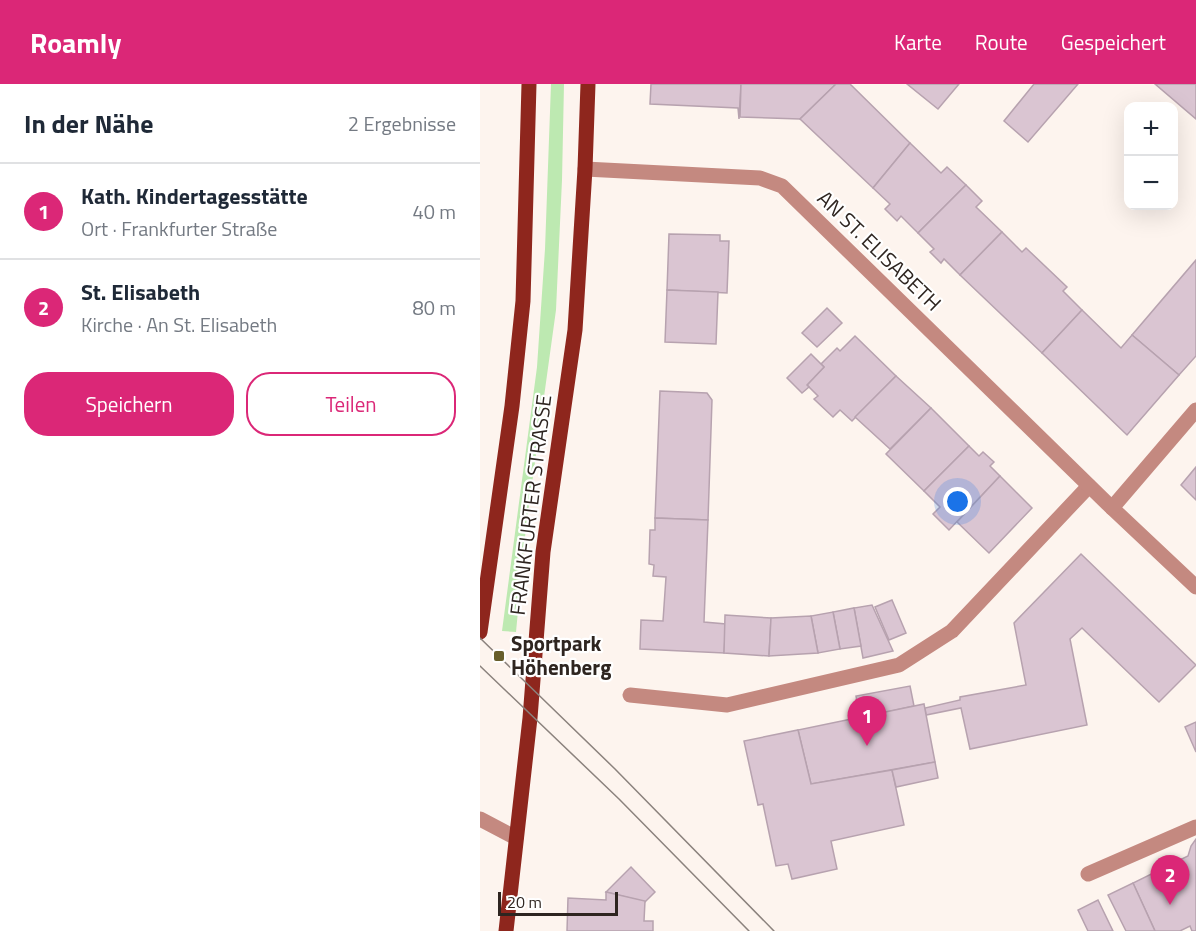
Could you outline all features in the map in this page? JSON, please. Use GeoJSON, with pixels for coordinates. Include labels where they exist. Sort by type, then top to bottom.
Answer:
{"type":"FeatureCollection","features":[{"type":"Feature","properties":{"kind":"main road","name":"FRANKFURTER STRASSE"},"geometry":{"type":"LineString","coordinates":[[480,632],[512,406],[523,301],[529,84]]}},
{"type":"Feature","properties":{"kind":"main road","name":"FRANKFURTER STRASSE"},"geometry":{"type":"LineString","coordinates":[[506,931],[523,788],[548,518],[575,330],[588,84]]}},
{"type":"Feature","properties":{"kind":"street","name":"AN ST. ELISABETH"},"geometry":{"type":"LineString","coordinates":[[585,169],[760,178],[782,186],[1089,486],[1196,587]]}},
{"type":"Feature","properties":{"kind":"street"},"geometry":{"type":"LineString","coordinates":[[1112,508],[1196,410]]}},
{"type":"Feature","properties":{"kind":"street"},"geometry":{"type":"LineString","coordinates":[[630,695],[727,705],[899,665],[952,631],[1089,486]]}},
{"type":"Feature","properties":{"kind":"street"},"geometry":{"type":"LineString","coordinates":[[480,819],[516,838]]}},
{"type":"Feature","properties":{"kind":"street"},"geometry":{"type":"LineString","coordinates":[[1088,873],[1196,827]]}},
{"type":"Feature","properties":{"kind":"green space"},"geometry":{"type":"Polygon","coordinates":[[[551,84],[564,84],[556,310],[526,527],[516,632],[502,631],[537,367],[545,249],[551,84]]]}},
{"type":"Feature","properties":{"kind":"building"},"geometry":{"type":"Polygon","coordinates":[[[651,84],[741,84],[739,119],[738,108],[650,104],[651,84]]]}},
{"type":"Feature","properties":{"kind":"building"},"geometry":{"type":"Polygon","coordinates":[[[741,84],[836,84],[800,119],[740,117],[741,84]]]}},
{"type":"Feature","properties":{"kind":"building"},"geometry":{"type":"Polygon","coordinates":[[[836,84],[850,84],[910,143],[873,188],[800,119],[836,84]]]}},
{"type":"Feature","properties":{"kind":"building"},"geometry":{"type":"Polygon","coordinates":[[[907,84],[959,84],[938,109],[907,84]]]}},
{"type":"Feature","properties":{"kind":"building"},"geometry":{"type":"Polygon","coordinates":[[[1034,84],[1078,84],[1028,142],[1004,121],[1034,84]]]}},
{"type":"Feature","properties":{"kind":"building"},"geometry":{"type":"Polygon","coordinates":[[[1155,84],[1196,84],[1196,119],[1155,84]]]}},
{"type":"Feature","properties":{"kind":"building"},"geometry":{"type":"Polygon","coordinates":[[[910,143],[941,173],[947,167],[966,185],[918,233],[901,216],[897,221],[885,209],[890,204],[873,188],[910,143]]]}},
{"type":"Feature","properties":{"kind":"building"},"geometry":{"type":"Polygon","coordinates":[[[966,185],[982,201],[976,207],[1002,232],[960,275],[944,259],[941,263],[930,252],[934,249],[918,233],[966,185]]]}},
{"type":"Feature","properties":{"kind":"building"},"geometry":{"type":"Polygon","coordinates":[[[1002,232],[1022,252],[1026,248],[1067,287],[1063,291],[1082,310],[1042,353],[960,275],[1002,232]]]}},
{"type":"Feature","properties":{"kind":"building"},"geometry":{"type":"Polygon","coordinates":[[[669,234],[720,235],[720,241],[729,241],[727,293],[667,290],[669,234]]]}},
{"type":"Feature","properties":{"kind":"building"},"geometry":{"type":"Polygon","coordinates":[[[1196,260],[1196,356],[1179,375],[1132,335],[1196,260]]]}},
{"type":"Feature","properties":{"kind":"building"},"geometry":{"type":"Polygon","coordinates":[[[667,290],[718,292],[716,344],[665,342],[667,290]]]}},
{"type":"Feature","properties":{"kind":"building"},"geometry":{"type":"Polygon","coordinates":[[[827,308],[842,323],[817,347],[802,333],[827,308]]]}},
{"type":"Feature","properties":{"kind":"building"},"geometry":{"type":"Polygon","coordinates":[[[1082,310],[1121,348],[1132,335],[1179,375],[1127,435],[1042,353],[1082,310]]]}},
{"type":"Feature","properties":{"kind":"building"},"geometry":{"type":"Polygon","coordinates":[[[855,336],[896,376],[852,421],[840,410],[833,417],[814,399],[818,396],[807,385],[824,367],[821,364],[837,348],[840,351],[855,336]]]}},
{"type":"Feature","properties":{"kind":"building"},"geometry":{"type":"Polygon","coordinates":[[[811,354],[824,367],[802,393],[787,378],[811,354]]]}},
{"type":"Feature","properties":{"kind":"building"},"geometry":{"type":"Polygon","coordinates":[[[896,376],[931,408],[890,449],[855,417],[896,376]]]}},
{"type":"Feature","properties":{"kind":"building"},"geometry":{"type":"Polygon","coordinates":[[[660,391],[707,393],[712,400],[708,520],[655,518],[660,391]]]}},
{"type":"Feature","properties":{"kind":"building"},"geometry":{"type":"Polygon","coordinates":[[[931,408],[969,446],[924,491],[886,454],[931,408]]]}},
{"type":"Feature","properties":{"kind":"building"},"geometry":{"type":"Polygon","coordinates":[[[969,446],[979,456],[983,452],[994,462],[990,466],[1000,476],[949,530],[933,514],[940,507],[924,491],[969,446]]]}},
{"type":"Feature","properties":{"kind":"building"},"geometry":{"type":"Polygon","coordinates":[[[1196,467],[1196,500],[1181,485],[1196,467]]]}},
{"type":"Feature","properties":{"kind":"building"},"geometry":{"type":"Polygon","coordinates":[[[1000,476],[1032,508],[989,553],[957,522],[1000,476]]]}},
{"type":"Feature","properties":{"kind":"building"},"geometry":{"type":"Polygon","coordinates":[[[655,518],[708,520],[704,622],[726,624],[724,653],[640,649],[641,620],[663,621],[666,577],[653,576],[654,565],[649,564],[650,530],[655,530],[655,518]]]}},
{"type":"Feature","properties":{"kind":"building"},"geometry":{"type":"Polygon","coordinates":[[[1081,554],[1196,665],[1159,702],[1082,628],[1070,639],[1087,725],[970,749],[961,708],[926,715],[925,708],[960,700],[960,697],[1026,685],[1014,623],[1081,554]]]}},
{"type":"Feature","properties":{"kind":"building"},"geometry":{"type":"Polygon","coordinates":[[[892,600],[906,633],[889,640],[875,607],[892,600]]]}},
{"type":"Feature","properties":{"kind":"building"},"geometry":{"type":"Polygon","coordinates":[[[872,605],[893,651],[863,658],[854,608],[872,605]]]}},
{"type":"Feature","properties":{"kind":"building"},"geometry":{"type":"Polygon","coordinates":[[[854,608],[861,646],[840,649],[833,612],[854,608]]]}},
{"type":"Feature","properties":{"kind":"building"},"geometry":{"type":"Polygon","coordinates":[[[833,612],[840,649],[818,653],[811,616],[833,612]]]}},
{"type":"Feature","properties":{"kind":"building"},"geometry":{"type":"Polygon","coordinates":[[[725,615],[771,618],[769,656],[724,653],[725,615]]]}},
{"type":"Feature","properties":{"kind":"building"},"geometry":{"type":"Polygon","coordinates":[[[811,616],[818,653],[769,656],[771,618],[811,616]]]}},
{"type":"Feature","properties":{"kind":"building"},"geometry":{"type":"Polygon","coordinates":[[[910,686],[914,706],[860,718],[856,696],[910,686]]]}},
{"type":"Feature","properties":{"kind":"building"},"geometry":{"type":"Polygon","coordinates":[[[924,704],[935,762],[811,784],[798,730],[924,704]]]}},
{"type":"Feature","properties":{"kind":"building"},"geometry":{"type":"Polygon","coordinates":[[[1196,722],[1196,752],[1185,727],[1196,722]]]}},
{"type":"Feature","properties":{"kind":"building"},"geometry":{"type":"Polygon","coordinates":[[[798,730],[811,784],[892,770],[904,825],[831,841],[837,869],[792,879],[788,864],[776,866],[763,804],[758,805],[744,741],[798,730]]]}},
{"type":"Feature","properties":{"kind":"building"},"geometry":{"type":"Polygon","coordinates":[[[935,762],[938,778],[896,787],[892,770],[935,762]]]}},
{"type":"Feature","properties":{"kind":"building"},"geometry":{"type":"Polygon","coordinates":[[[1196,839],[1196,931],[1192,931],[1190,926],[1180,931],[1155,931],[1133,883],[1188,856],[1196,839]]]}},
{"type":"Feature","properties":{"kind":"building"},"geometry":{"type":"Polygon","coordinates":[[[631,867],[655,892],[645,902],[606,892],[631,867]]]}},
{"type":"Feature","properties":{"kind":"building"},"geometry":{"type":"Polygon","coordinates":[[[1133,883],[1155,931],[1126,931],[1108,895],[1133,883]]]}},
{"type":"Feature","properties":{"kind":"building"},"geometry":{"type":"Polygon","coordinates":[[[606,892],[645,901],[644,921],[653,921],[653,931],[567,931],[568,898],[606,900],[606,892]]]}},
{"type":"Feature","properties":{"kind":"building"},"geometry":{"type":"Polygon","coordinates":[[[1098,900],[1113,931],[1088,931],[1078,910],[1098,900]]]}},
{"type":"Feature","properties":{"kind":"tram line"},"geometry":{"type":"LineString","coordinates":[[480,638],[615,769],[774,931]]}},
{"type":"Feature","properties":{"kind":"tram line"},"geometry":{"type":"LineString","coordinates":[[480,666],[619,799],[749,931]]}},
{"type":"Feature","properties":{"kind":"place","name":"Sportpark Höhenberg"},"geometry":{"type":"Point","coordinates":[499,656]}},
{"type":"Feature","properties":{"kind":"place","name":"Kath. Kindertagesstätte"},"geometry":{"type":"Point","coordinates":[867,746]}},
{"type":"Feature","properties":{"kind":"place","name":"St. Elisabeth"},"geometry":{"type":"Point","coordinates":[1170,905]}}]}
